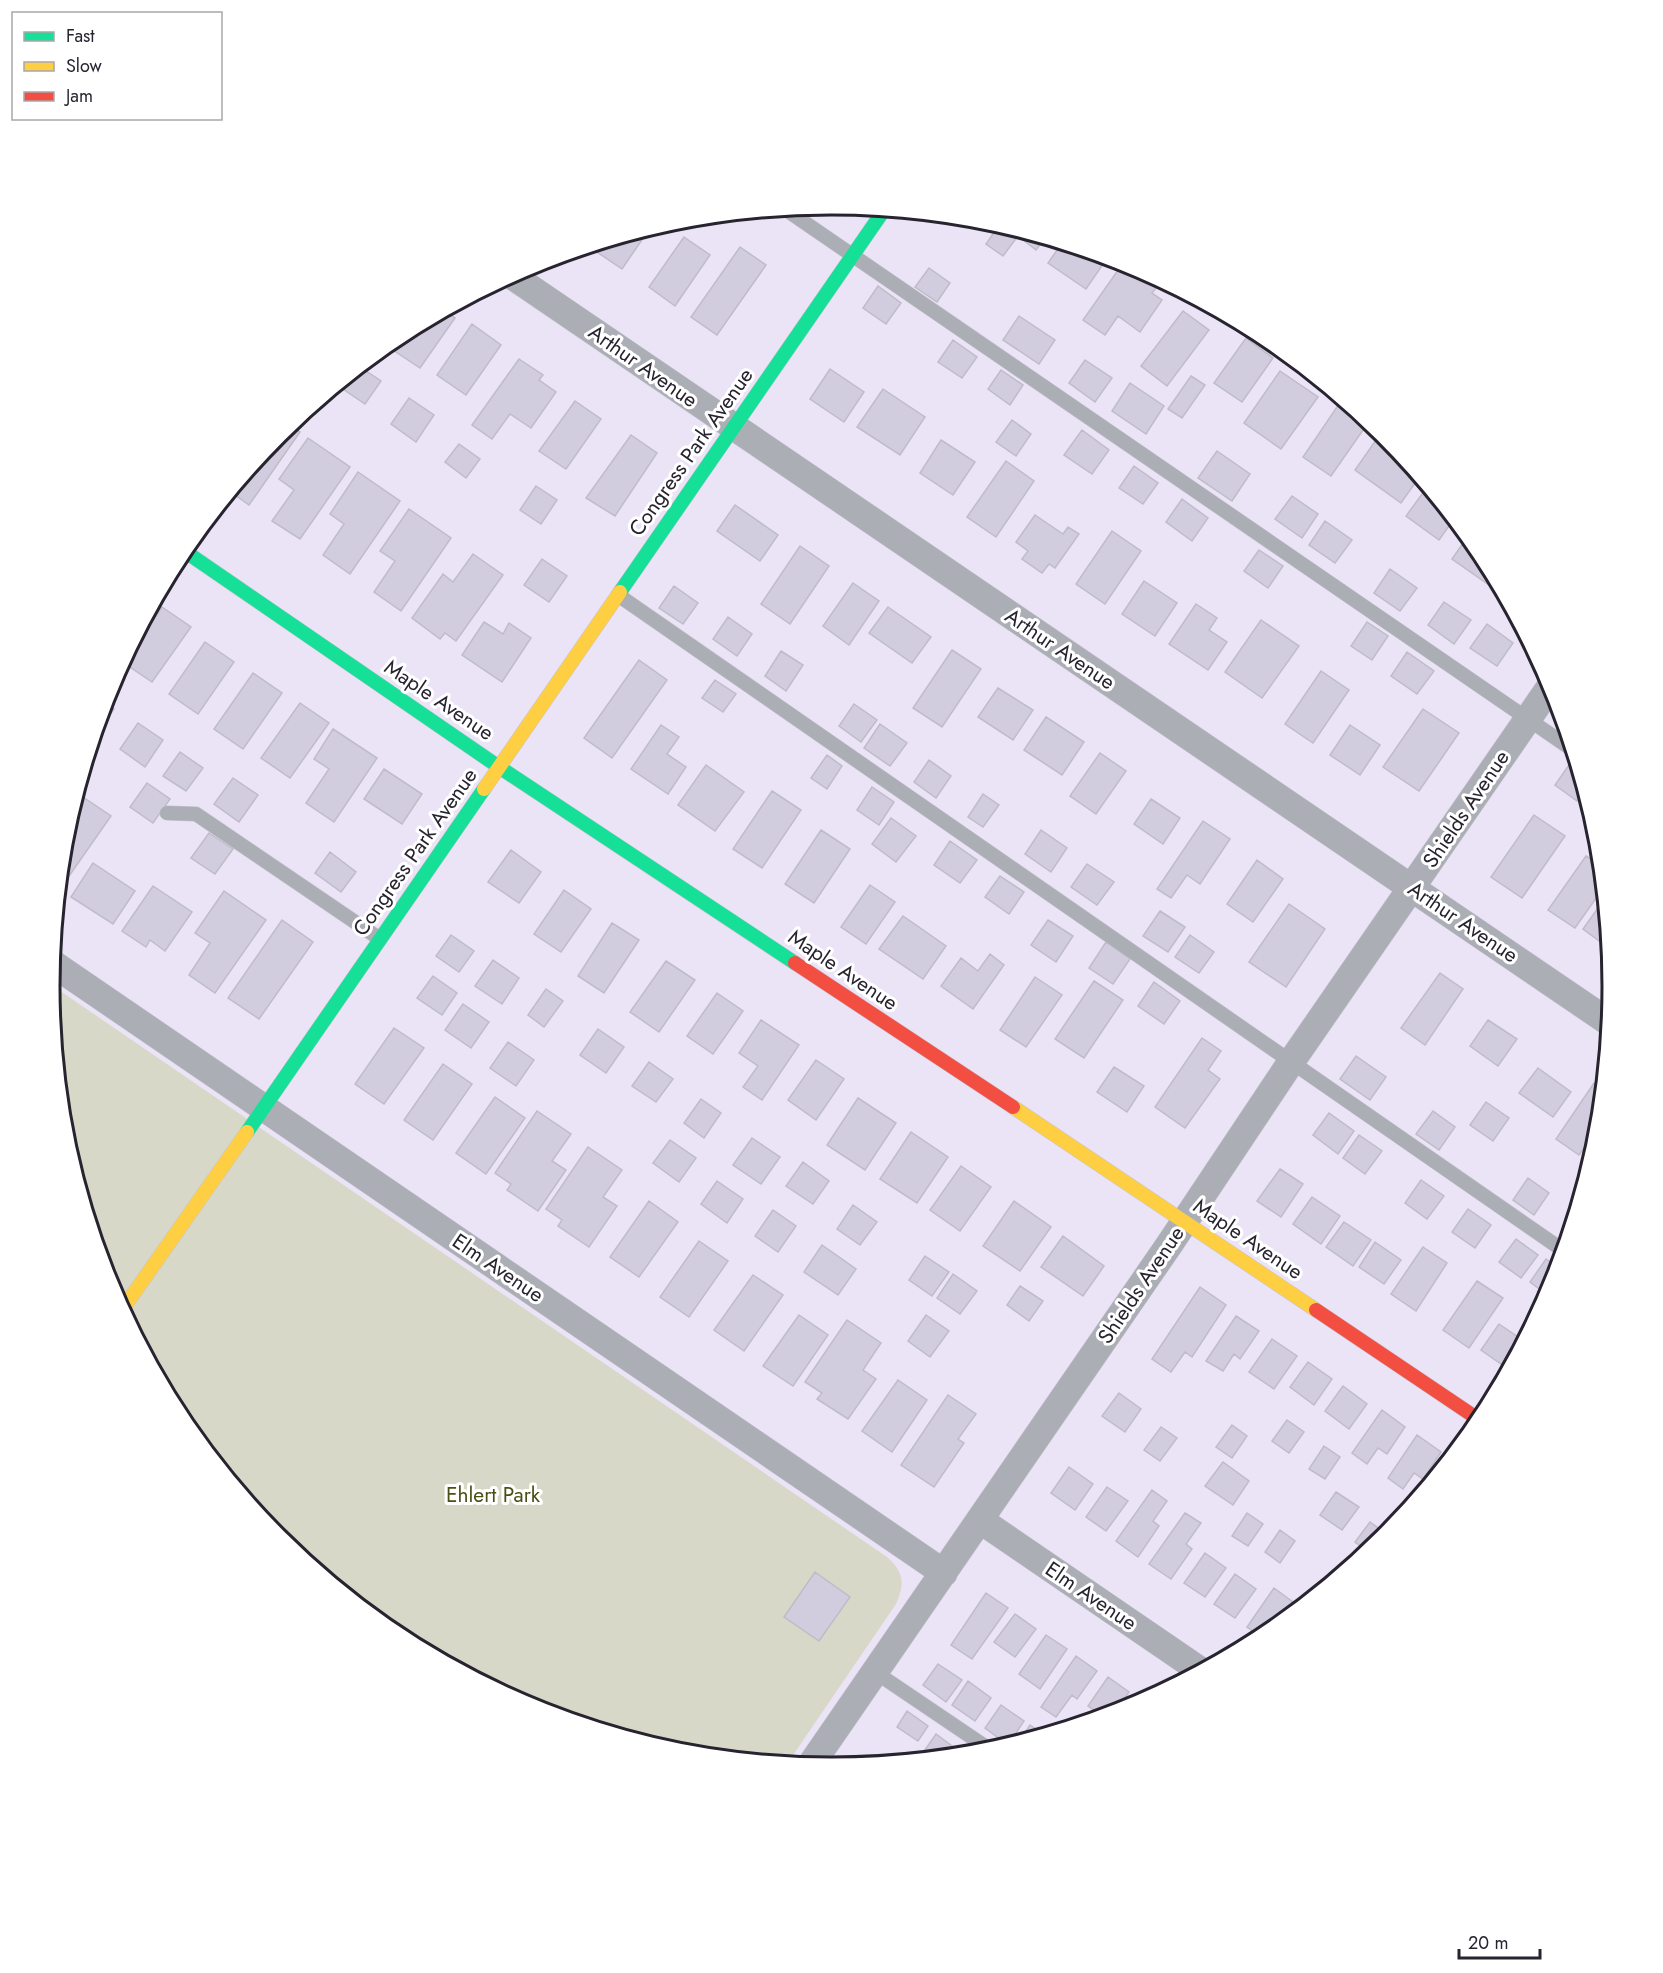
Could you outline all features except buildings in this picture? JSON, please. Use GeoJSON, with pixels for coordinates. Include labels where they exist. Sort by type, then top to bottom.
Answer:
{"type":"FeatureCollection","features":[{"type":"Feature","properties":{"kind":"street","name":"Congress Park Avenue"},"geometry":{"type":"LineString","coordinates":[[128,1302],[264,1109],[879,217]]}},
{"type":"Feature","properties":{"kind":"street","name":"Arthur Avenue"},"geometry":{"type":"LineString","coordinates":[[520,281],[1602,1017]]}},
{"type":"Feature","properties":{"kind":"street","name":"Maple Avenue"},"geometry":{"type":"LineString","coordinates":[[192,556],[499,767],[1185,1221],[1472,1416]]}},
{"type":"Feature","properties":{"kind":"street","name":"Shields Avenue"},"geometry":{"type":"LineString","coordinates":[[816,1757],[1545,694]]}},
{"type":"Feature","properties":{"kind":"street","name":"Elm Avenue"},"geometry":{"type":"LineString","coordinates":[[61,969],[944,1573]]}},
{"type":"Feature","properties":{"kind":"street","name":"Elm Avenue"},"geometry":{"type":"LineString","coordinates":[[980,1520],[1195,1667]]}},
{"type":"Feature","properties":{"kind":"lane"},"geometry":{"type":"LineString","coordinates":[[796,216],[1563,743]]}},
{"type":"Feature","properties":{"kind":"lane"},"geometry":{"type":"LineString","coordinates":[[618,595],[1557,1246]]}},
{"type":"Feature","properties":{"kind":"lane"},"geometry":{"type":"LineString","coordinates":[[167,813],[196,814],[380,939]]}},
{"type":"Feature","properties":{"kind":"lane"},"geometry":{"type":"LineString","coordinates":[[875,1672],[981,1743]]}},
{"type":"Feature","properties":{"kind":"green space","name":"Ehlert Park"},"geometry":{"type":"Polygon","coordinates":[[[60,991],[887,1557],[900,1573],[902,1584],[896,1604],[792,1756],[731,1751],[681,1743],[632,1732],[584,1717],[536,1699],[446,1655],[362,1599],[286,1532],[219,1456],[163,1372],[140,1328],[119,1282],[86,1186],[67,1087],[60,991]]]}},
{"type":"Feature","properties":{"kind":"traffic: fast"},"geometry":{"type":"LineString","coordinates":[[620,592],[879,217]]}},
{"type":"Feature","properties":{"kind":"traffic: fast"},"geometry":{"type":"LineString","coordinates":[[192,556],[499,767],[795,963]]}},
{"type":"Feature","properties":{"kind":"traffic: fast"},"geometry":{"type":"LineString","coordinates":[[247,1132],[484,789]]}},
{"type":"Feature","properties":{"kind":"traffic: slow"},"geometry":{"type":"LineString","coordinates":[[484,789],[620,592]]}},
{"type":"Feature","properties":{"kind":"traffic: slow"},"geometry":{"type":"LineString","coordinates":[[1013,1107],[1316,1310]]}},
{"type":"Feature","properties":{"kind":"traffic: slow"},"geometry":{"type":"LineString","coordinates":[[128,1302],[247,1132]]}},
{"type":"Feature","properties":{"kind":"traffic: jam"},"geometry":{"type":"LineString","coordinates":[[795,963],[1013,1107]]}},
{"type":"Feature","properties":{"kind":"traffic: jam"},"geometry":{"type":"LineString","coordinates":[[1316,1310],[1473,1415]]}}]}
